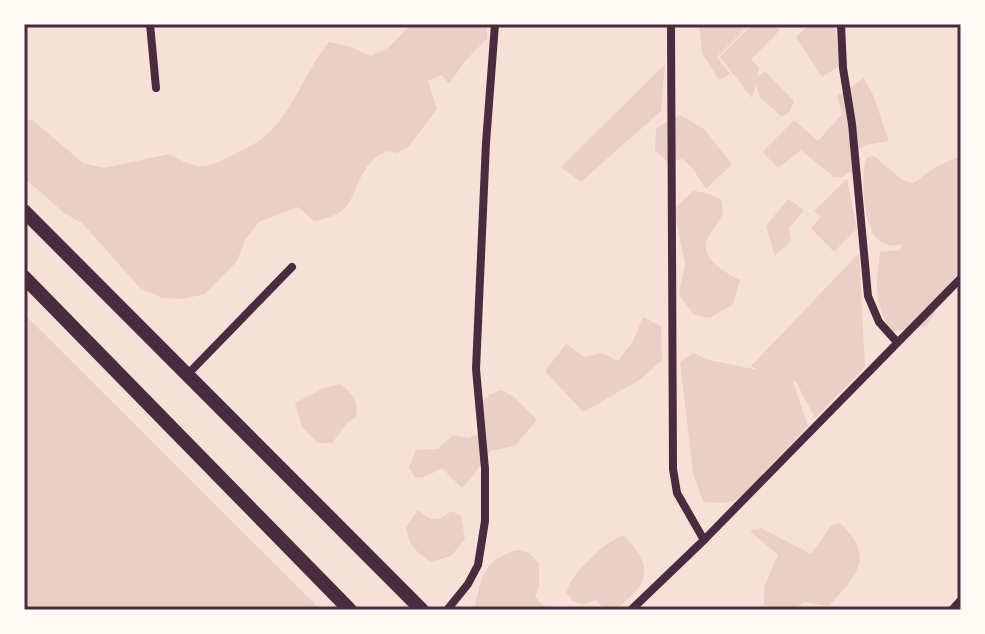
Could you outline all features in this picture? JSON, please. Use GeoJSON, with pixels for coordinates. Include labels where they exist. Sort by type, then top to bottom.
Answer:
{"type":"FeatureCollection","features":[{"type":"Feature","properties":{"kind":"street"},"geometry":{"type":"LineString","coordinates":[[150,24],[156,88]]}},
{"type":"Feature","properties":{"kind":"street"},"geometry":{"type":"LineString","coordinates":[[447,610],[468,584],[478,565],[485,521],[485,469],[476,369],[495,24]]}},
{"type":"Feature","properties":{"kind":"street"},"geometry":{"type":"LineString","coordinates":[[671,24],[673,469],[677,493],[704,540]]}},
{"type":"Feature","properties":{"kind":"street"},"geometry":{"type":"LineString","coordinates":[[841,24],[868,296],[879,322],[897,342]]}},
{"type":"Feature","properties":{"kind":"street"},"geometry":{"type":"LineString","coordinates":[[24,211],[422,610]]}},
{"type":"Feature","properties":{"kind":"street"},"geometry":{"type":"LineString","coordinates":[[187,375],[292,267]]}},
{"type":"Feature","properties":{"kind":"street"},"geometry":{"type":"LineString","coordinates":[[24,277],[350,610]]}},
{"type":"Feature","properties":{"kind":"street"},"geometry":{"type":"LineString","coordinates":[[631,610],[704,540],[961,278]]}},
{"type":"Feature","properties":{"kind":"street"},"geometry":{"type":"LineString","coordinates":[[952,610],[961,600]]}},
{"type":"Feature","properties":{"kind":"shaded area"},"geometry":{"type":"Polygon","coordinates":[[[411,24],[487,24],[487,39],[466,60],[449,84],[442,75],[428,81],[437,109],[409,146],[397,153],[386,151],[371,161],[346,207],[329,218],[314,221],[298,207],[259,222],[245,240],[237,261],[205,294],[183,299],[162,298],[140,288],[82,223],[64,213],[24,178],[24,119],[32,120],[83,163],[104,168],[169,154],[194,165],[215,163],[254,144],[275,126],[329,42],[371,56],[389,47],[411,24]]]}},
{"type":"Feature","properties":{"kind":"shaded area"},"geometry":{"type":"Polygon","coordinates":[[[699,24],[729,24],[734,28],[738,24],[750,24],[717,57],[730,74],[719,80],[702,53],[699,24]]]}},
{"type":"Feature","properties":{"kind":"shaded area"},"geometry":{"type":"Polygon","coordinates":[[[753,24],[774,24],[780,30],[751,59],[759,68],[757,77],[765,71],[794,101],[790,111],[782,117],[760,97],[756,84],[752,98],[720,57],[753,24]]]}},
{"type":"Feature","properties":{"kind":"shaded area"},"geometry":{"type":"Polygon","coordinates":[[[810,24],[834,24],[841,65],[822,77],[796,37],[810,24]]]}},
{"type":"Feature","properties":{"kind":"shaded area"},"geometry":{"type":"Polygon","coordinates":[[[665,64],[661,111],[581,182],[561,167],[665,64]]]}},
{"type":"Feature","properties":{"kind":"shaded area"},"geometry":{"type":"Polygon","coordinates":[[[864,78],[889,141],[866,145],[854,152],[856,174],[848,172],[843,177],[834,177],[801,150],[778,168],[762,152],[794,120],[818,141],[842,114],[837,96],[864,78]]]}},
{"type":"Feature","properties":{"kind":"shaded area"},"geometry":{"type":"Polygon","coordinates":[[[680,115],[704,129],[732,164],[706,189],[683,159],[668,162],[655,151],[656,128],[680,115]]]}},
{"type":"Feature","properties":{"kind":"shaded area"},"geometry":{"type":"Polygon","coordinates":[[[874,156],[902,180],[913,183],[937,166],[961,156],[961,266],[927,326],[891,332],[881,310],[877,285],[880,252],[899,250],[902,244],[888,245],[878,239],[866,215],[864,169],[866,158],[874,156]]]}},
{"type":"Feature","properties":{"kind":"shaded area"},"geometry":{"type":"Polygon","coordinates":[[[847,179],[857,229],[834,252],[811,228],[821,217],[814,211],[847,179]]]}},
{"type":"Feature","properties":{"kind":"shaded area"},"geometry":{"type":"Polygon","coordinates":[[[693,191],[721,199],[723,213],[709,236],[707,251],[714,263],[740,280],[733,304],[710,318],[694,315],[679,294],[685,264],[674,209],[693,191]]]}},
{"type":"Feature","properties":{"kind":"shaded area"},"geometry":{"type":"Polygon","coordinates":[[[788,199],[804,210],[789,228],[791,241],[775,256],[766,226],[788,199]]]}},
{"type":"Feature","properties":{"kind":"shaded area"},"geometry":{"type":"Polygon","coordinates":[[[859,253],[865,367],[815,418],[796,382],[793,382],[808,426],[738,499],[726,503],[703,502],[693,473],[680,362],[694,353],[705,359],[758,370],[751,366],[859,253]]]}},
{"type":"Feature","properties":{"kind":"shaded area"},"geometry":{"type":"Polygon","coordinates":[[[24,314],[321,610],[24,610],[24,314]]]}},
{"type":"Feature","properties":{"kind":"shaded area"},"geometry":{"type":"Polygon","coordinates":[[[643,317],[661,326],[662,360],[641,379],[583,412],[545,371],[566,344],[584,357],[602,353],[618,361],[633,341],[643,317]]]}},
{"type":"Feature","properties":{"kind":"shaded area"},"geometry":{"type":"Polygon","coordinates":[[[340,384],[354,398],[356,417],[347,423],[332,443],[318,443],[302,427],[295,403],[324,388],[340,384]]]}},
{"type":"Feature","properties":{"kind":"shaded area"},"geometry":{"type":"Polygon","coordinates":[[[501,390],[513,396],[537,420],[515,446],[490,451],[462,488],[442,468],[425,477],[415,478],[409,467],[416,450],[438,449],[453,435],[468,438],[481,433],[481,402],[501,390]]]}},
{"type":"Feature","properties":{"kind":"shaded area"},"geometry":{"type":"Polygon","coordinates":[[[418,510],[431,519],[441,518],[451,511],[461,515],[465,539],[451,556],[431,562],[414,548],[406,527],[418,510]]]}},
{"type":"Feature","properties":{"kind":"shaded area"},"geometry":{"type":"Polygon","coordinates":[[[840,523],[851,535],[860,556],[854,575],[829,606],[805,602],[780,610],[764,605],[764,587],[778,555],[750,531],[761,528],[811,554],[831,526],[840,523]]]}},
{"type":"Feature","properties":{"kind":"shaded area"},"geometry":{"type":"Polygon","coordinates":[[[623,535],[644,566],[644,575],[636,592],[615,609],[602,606],[595,600],[584,605],[572,601],[566,594],[574,578],[607,544],[623,535]]]}},
{"type":"Feature","properties":{"kind":"shaded area"},"geometry":{"type":"Polygon","coordinates":[[[517,550],[529,553],[539,563],[539,587],[535,596],[541,604],[553,610],[474,610],[482,580],[490,565],[517,550]]]}}]}
